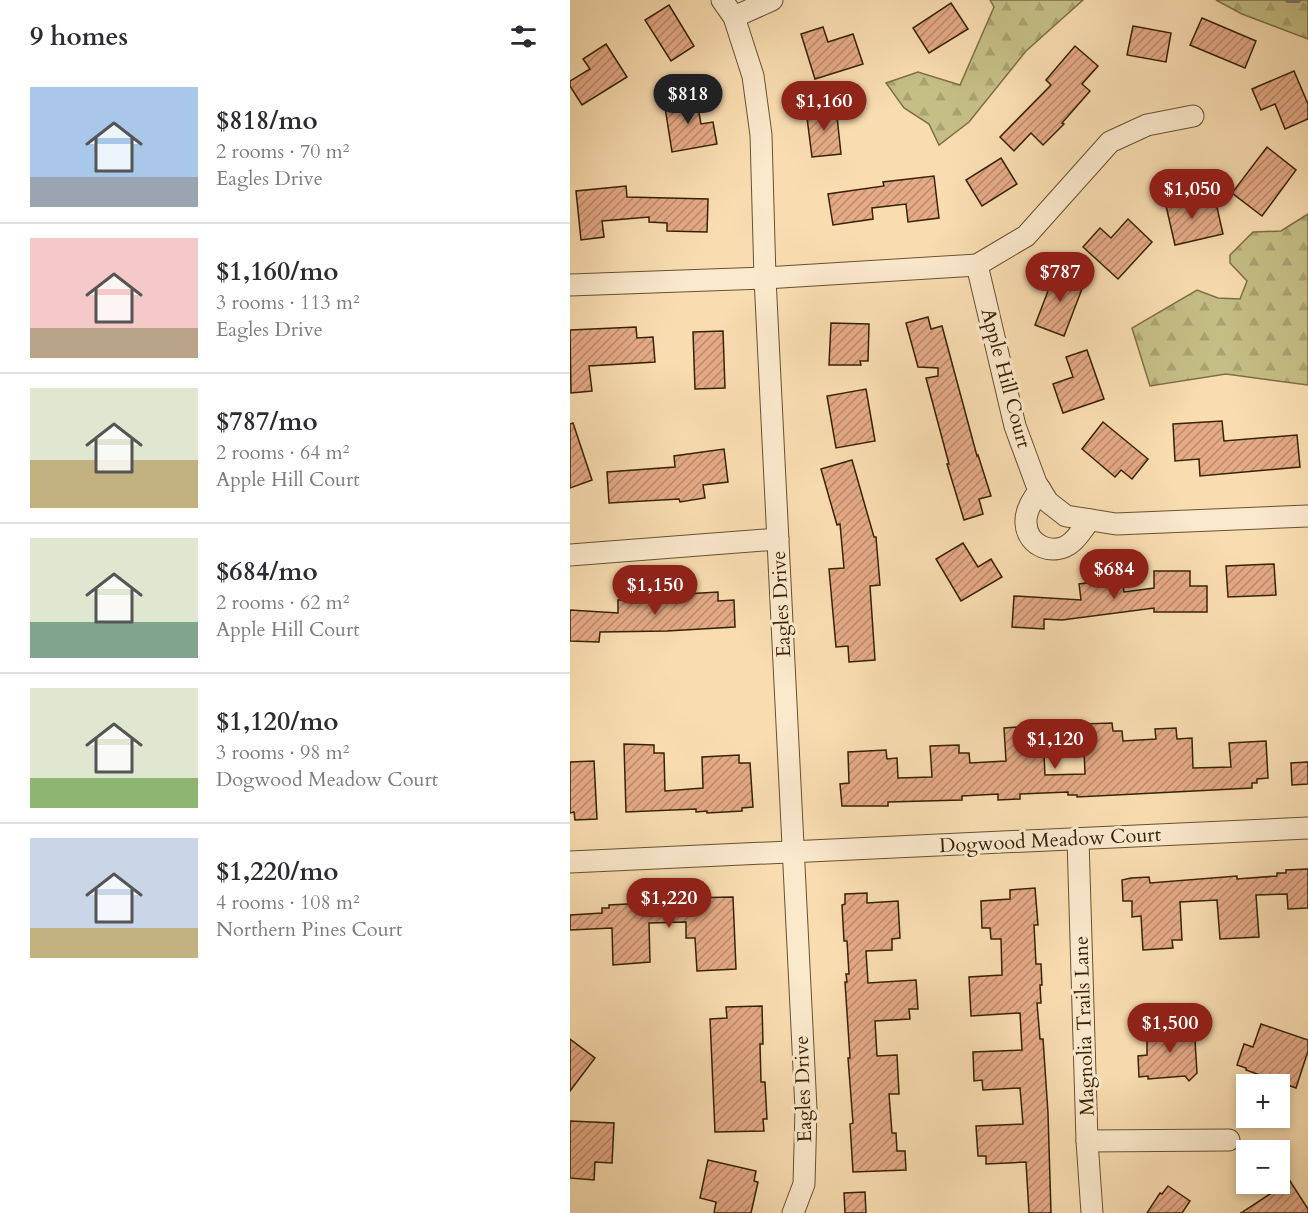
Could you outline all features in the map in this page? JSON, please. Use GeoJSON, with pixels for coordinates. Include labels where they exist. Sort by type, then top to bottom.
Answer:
{"type":"FeatureCollection","features":[{"type":"Feature","properties":{"kind":"street"},"geometry":{"type":"LineString","coordinates":[[728,8],[772,0]]}},
{"type":"Feature","properties":{"kind":"street","name":"Eagles Drive"},"geometry":{"type":"LineString","coordinates":[[728,8],[753,76],[761,135],[765,278],[806,1109],[804,1184],[794,1213]]}},
{"type":"Feature","properties":{"kind":"street"},"geometry":{"type":"LineString","coordinates":[[570,285],[765,278],[976,265],[1026,236],[1110,142],[1147,125],[1193,116]]}},
{"type":"Feature","properties":{"kind":"street","name":"Apple Hill Court"},"geometry":{"type":"LineString","coordinates":[[976,265],[1016,426],[1040,489],[1048,502],[1066,516],[1116,524],[1308,516]]}},
{"type":"Feature","properties":{"kind":"street"},"geometry":{"type":"LineString","coordinates":[[1040,489],[1030,503],[1026,524],[1032,540],[1042,548],[1056,550],[1071,543],[1090,520]]}},
{"type":"Feature","properties":{"kind":"street"},"geometry":{"type":"LineString","coordinates":[[570,555],[778,538]]}},
{"type":"Feature","properties":{"kind":"street","name":"Dogwood Meadow Court"},"geometry":{"type":"LineString","coordinates":[[570,862],[1308,828]]}},
{"type":"Feature","properties":{"kind":"street","name":"Magnolia Trails Lane"},"geometry":{"type":"LineString","coordinates":[[1078,839],[1087,1141],[1092,1213]]}},
{"type":"Feature","properties":{"kind":"street"},"geometry":{"type":"LineString","coordinates":[[1087,1141],[1229,1140]]}},
{"type":"Feature","properties":{"kind":"green space"},"geometry":{"type":"Polygon","coordinates":[[[990,0],[1083,0],[1026,51],[969,122],[939,145],[929,124],[904,108],[886,83],[918,72],[960,85],[994,7],[990,0]]]}},
{"type":"Feature","properties":{"kind":"green space"},"geometry":{"type":"Polygon","coordinates":[[[1216,0],[1308,0],[1308,39],[1242,14],[1216,0]]]}},
{"type":"Feature","properties":{"kind":"green space"},"geometry":{"type":"Polygon","coordinates":[[[1308,214],[1308,385],[1226,374],[1150,386],[1132,328],[1197,290],[1218,298],[1240,299],[1247,281],[1230,263],[1230,255],[1253,232],[1281,231],[1308,214]]]}},
{"type":"Feature","properties":{"kind":"building"},"geometry":{"type":"Polygon","coordinates":[[[951,3],[968,29],[929,53],[913,28],[951,3]]]}},
{"type":"Feature","properties":{"kind":"building"},"geometry":{"type":"Polygon","coordinates":[[[669,5],[694,46],[671,61],[645,20],[669,5]]]}},
{"type":"Feature","properties":{"kind":"building"},"geometry":{"type":"Polygon","coordinates":[[[1202,18],[1256,41],[1245,68],[1190,45],[1202,18]]]}},
{"type":"Feature","properties":{"kind":"building"},"geometry":{"type":"Polygon","coordinates":[[[1133,26],[1171,33],[1166,62],[1127,55],[1133,26]]]}},
{"type":"Feature","properties":{"kind":"building"},"geometry":{"type":"Polygon","coordinates":[[[823,27],[828,42],[853,34],[863,64],[815,79],[801,34],[823,27]]]}},
{"type":"Feature","properties":{"kind":"building"},"geometry":{"type":"Polygon","coordinates":[[[606,44],[627,77],[582,105],[570,86],[570,81],[590,69],[583,59],[606,44]]]}},
{"type":"Feature","properties":{"kind":"building"},"geometry":{"type":"Polygon","coordinates":[[[1075,46],[1098,66],[1082,84],[1090,91],[1062,123],[1064,124],[1043,145],[1031,133],[1014,151],[1000,137],[1051,85],[1046,80],[1075,46]]]}},
{"type":"Feature","properties":{"kind":"building"},"geometry":{"type":"Polygon","coordinates":[[[1294,71],[1308,104],[1308,119],[1285,129],[1275,104],[1261,110],[1252,89],[1294,71]]]}},
{"type":"Feature","properties":{"kind":"building"},"geometry":{"type":"Polygon","coordinates":[[[696,96],[701,124],[713,122],[717,144],[672,152],[664,101],[696,96]]]}},
{"type":"Feature","properties":{"kind":"building"},"geometry":{"type":"Polygon","coordinates":[[[836,107],[841,154],[812,157],[806,110],[836,107]]]}},
{"type":"Feature","properties":{"kind":"building"},"geometry":{"type":"Polygon","coordinates":[[[1267,147],[1296,170],[1262,216],[1232,193],[1267,147]]]}},
{"type":"Feature","properties":{"kind":"building"},"geometry":{"type":"Polygon","coordinates":[[[1001,158],[1017,184],[982,206],[966,180],[1001,158]]]}},
{"type":"Feature","properties":{"kind":"building"},"geometry":{"type":"Polygon","coordinates":[[[934,176],[939,218],[908,222],[906,204],[872,208],[873,219],[833,225],[828,194],[884,186],[883,182],[934,176]]]}},
{"type":"Feature","properties":{"kind":"building"},"geometry":{"type":"Polygon","coordinates":[[[626,186],[627,197],[708,199],[707,232],[667,231],[667,223],[649,222],[649,217],[602,221],[604,237],[581,240],[576,191],[626,186]]]}},
{"type":"Feature","properties":{"kind":"building"},"geometry":{"type":"Polygon","coordinates":[[[1186,192],[1190,209],[1216,203],[1223,234],[1175,245],[1164,197],[1186,192]]]}},
{"type":"Feature","properties":{"kind":"building"},"geometry":{"type":"Polygon","coordinates":[[[1128,219],[1152,242],[1118,279],[1083,247],[1100,228],[1111,238],[1128,219]]]}},
{"type":"Feature","properties":{"kind":"building"},"geometry":{"type":"Polygon","coordinates":[[[1056,270],[1085,281],[1064,336],[1035,325],[1056,270]]]}},
{"type":"Feature","properties":{"kind":"building"},"geometry":{"type":"Polygon","coordinates":[[[928,317],[931,329],[942,326],[977,456],[991,496],[979,499],[983,514],[964,520],[947,464],[949,464],[926,378],[938,376],[938,368],[918,367],[906,323],[928,317]]]}},
{"type":"Feature","properties":{"kind":"building"},"geometry":{"type":"Polygon","coordinates":[[[831,323],[869,324],[868,361],[860,361],[861,365],[829,365],[831,323]]]}},
{"type":"Feature","properties":{"kind":"building"},"geometry":{"type":"Polygon","coordinates":[[[636,327],[637,338],[653,337],[655,362],[589,366],[592,391],[571,393],[570,330],[636,327]]]}},
{"type":"Feature","properties":{"kind":"building"},"geometry":{"type":"Polygon","coordinates":[[[723,331],[725,388],[695,389],[693,332],[723,331]]]}},
{"type":"Feature","properties":{"kind":"building"},"geometry":{"type":"Polygon","coordinates":[[[1087,350],[1104,399],[1063,413],[1053,384],[1073,377],[1066,357],[1087,350]]]}},
{"type":"Feature","properties":{"kind":"building"},"geometry":{"type":"Polygon","coordinates":[[[866,389],[875,441],[836,448],[827,396],[866,389]]]}},
{"type":"Feature","properties":{"kind":"building"},"geometry":{"type":"Polygon","coordinates":[[[1222,421],[1224,441],[1297,435],[1300,467],[1200,476],[1199,459],[1175,461],[1173,424],[1222,421]]]}},
{"type":"Feature","properties":{"kind":"building"},"geometry":{"type":"Polygon","coordinates":[[[1103,422],[1148,459],[1132,479],[1121,470],[1115,477],[1082,449],[1103,422]]]}},
{"type":"Feature","properties":{"kind":"building"},"geometry":{"type":"Polygon","coordinates":[[[573,423],[592,480],[570,488],[570,424],[573,423]]]}},
{"type":"Feature","properties":{"kind":"building"},"geometry":{"type":"Polygon","coordinates":[[[724,449],[728,482],[703,485],[705,498],[680,502],[679,499],[609,503],[607,472],[675,467],[674,456],[724,449]]]}},
{"type":"Feature","properties":{"kind":"building"},"geometry":{"type":"Polygon","coordinates":[[[852,460],[874,537],[876,537],[880,585],[870,586],[875,660],[849,662],[848,646],[836,647],[829,569],[844,568],[840,524],[837,525],[821,469],[852,460]]]}},
{"type":"Feature","properties":{"kind":"building"},"geometry":{"type":"Polygon","coordinates":[[[963,543],[978,567],[991,559],[1002,577],[961,601],[936,559],[963,543]]]}},
{"type":"Feature","properties":{"kind":"building"},"geometry":{"type":"Polygon","coordinates":[[[1274,564],[1276,595],[1228,597],[1226,566],[1274,564]]]}},
{"type":"Feature","properties":{"kind":"building"},"geometry":{"type":"Polygon","coordinates":[[[1154,571],[1190,571],[1190,586],[1207,586],[1207,612],[1154,612],[1154,608],[1062,620],[1044,619],[1044,629],[1012,627],[1014,596],[1081,600],[1079,584],[1122,578],[1124,592],[1154,588],[1154,571]]]}},
{"type":"Feature","properties":{"kind":"building"},"geometry":{"type":"Polygon","coordinates":[[[718,592],[718,601],[734,600],[735,627],[600,632],[599,642],[570,641],[570,610],[618,613],[618,600],[684,598],[684,594],[718,592]]]}},
{"type":"Feature","properties":{"kind":"building"},"geometry":{"type":"Polygon","coordinates":[[[1112,723],[1113,731],[1122,731],[1123,741],[1156,739],[1155,729],[1176,728],[1177,739],[1192,738],[1193,768],[1231,767],[1229,743],[1266,741],[1268,778],[1257,779],[1257,783],[1252,783],[1252,788],[1077,797],[1077,795],[1068,795],[1068,792],[1020,794],[1020,799],[998,800],[998,794],[962,796],[962,800],[888,802],[888,806],[842,806],[840,784],[849,783],[848,752],[886,750],[887,759],[897,758],[898,778],[932,777],[930,746],[959,745],[959,753],[969,753],[970,763],[1006,761],[1004,728],[1033,726],[1034,735],[1043,735],[1045,775],[1085,774],[1083,724],[1112,723]]]}},
{"type":"Feature","properties":{"kind":"building"},"geometry":{"type":"Polygon","coordinates":[[[624,744],[654,745],[654,753],[664,753],[665,791],[703,788],[702,757],[739,755],[739,763],[750,763],[753,807],[742,808],[742,811],[707,813],[707,811],[696,812],[696,809],[626,812],[624,744]]]}},
{"type":"Feature","properties":{"kind":"building"},"geometry":{"type":"Polygon","coordinates":[[[594,761],[597,819],[575,820],[574,812],[570,813],[570,762],[594,761]]]}},
{"type":"Feature","properties":{"kind":"building"},"geometry":{"type":"Polygon","coordinates":[[[1308,762],[1308,784],[1292,785],[1291,763],[1308,762]]]}},
{"type":"Feature","properties":{"kind":"building"},"geometry":{"type":"Polygon","coordinates":[[[1308,869],[1308,908],[1288,909],[1287,894],[1256,895],[1259,937],[1220,939],[1217,900],[1180,902],[1182,940],[1172,940],[1173,948],[1143,950],[1141,916],[1132,917],[1132,901],[1123,901],[1122,880],[1131,878],[1149,877],[1150,883],[1237,876],[1237,879],[1277,876],[1277,873],[1286,873],[1286,870],[1308,869]]]}},
{"type":"Feature","properties":{"kind":"building"},"geometry":{"type":"Polygon","coordinates":[[[1035,888],[1038,925],[1034,925],[1036,964],[1041,964],[1042,985],[1040,985],[1041,1003],[1037,1003],[1040,1039],[1043,1039],[1048,1113],[1051,1213],[1029,1213],[1026,1162],[986,1164],[986,1156],[978,1156],[976,1126],[1023,1124],[1020,1088],[983,1090],[982,1080],[974,1081],[973,1052],[1022,1050],[1020,1013],[971,1016],[969,977],[1002,975],[1001,939],[991,939],[990,928],[982,928],[981,901],[1010,899],[1010,890],[1035,888]]]}},
{"type":"Feature","properties":{"kind":"building"},"geometry":{"type":"Polygon","coordinates":[[[867,893],[867,903],[898,901],[900,938],[892,939],[892,950],[866,951],[868,983],[916,980],[918,1009],[909,1009],[910,1019],[875,1021],[877,1056],[897,1055],[899,1094],[889,1094],[892,1133],[896,1133],[897,1151],[905,1151],[906,1170],[853,1172],[850,1124],[853,1123],[845,982],[847,982],[846,974],[849,974],[842,905],[845,904],[845,894],[867,893]]]}},
{"type":"Feature","properties":{"kind":"building"},"geometry":{"type":"Polygon","coordinates":[[[733,897],[736,969],[697,971],[695,938],[686,938],[686,922],[649,923],[650,962],[613,965],[612,928],[570,930],[570,915],[602,913],[602,908],[609,908],[609,905],[684,901],[684,898],[733,897]]]}},
{"type":"Feature","properties":{"kind":"building"},"geometry":{"type":"Polygon","coordinates":[[[762,1006],[761,1082],[765,1082],[767,1119],[763,1119],[764,1131],[715,1132],[710,1019],[727,1018],[726,1007],[762,1006]]]}},
{"type":"Feature","properties":{"kind":"building"},"geometry":{"type":"Polygon","coordinates":[[[1174,1024],[1194,1024],[1197,1073],[1189,1081],[1185,1076],[1148,1079],[1148,1076],[1139,1077],[1138,1056],[1147,1055],[1147,1038],[1156,1038],[1156,1032],[1175,1032],[1174,1024]]]}},
{"type":"Feature","properties":{"kind":"building"},"geometry":{"type":"Polygon","coordinates":[[[1261,1024],[1308,1040],[1308,1051],[1296,1088],[1290,1086],[1290,1074],[1257,1074],[1237,1065],[1244,1044],[1253,1047],[1261,1024]]]}},
{"type":"Feature","properties":{"kind":"building"},"geometry":{"type":"Polygon","coordinates":[[[570,1039],[595,1058],[570,1091],[570,1039]]]}},
{"type":"Feature","properties":{"kind":"building"},"geometry":{"type":"Polygon","coordinates":[[[570,1121],[614,1123],[612,1163],[595,1162],[594,1180],[570,1178],[570,1121]]]}},
{"type":"Feature","properties":{"kind":"building"},"geometry":{"type":"Polygon","coordinates":[[[708,1160],[756,1171],[754,1181],[758,1182],[751,1213],[714,1213],[716,1202],[700,1198],[708,1160]]]}},
{"type":"Feature","properties":{"kind":"building"},"geometry":{"type":"Polygon","coordinates":[[[1290,1181],[1308,1209],[1308,1213],[1241,1213],[1270,1194],[1290,1194],[1290,1181]]]}},
{"type":"Feature","properties":{"kind":"building"},"geometry":{"type":"Polygon","coordinates":[[[1168,1186],[1190,1201],[1182,1213],[1147,1213],[1160,1193],[1162,1194],[1168,1186]]]}},
{"type":"Feature","properties":{"kind":"building"},"geometry":{"type":"Polygon","coordinates":[[[865,1192],[866,1213],[845,1213],[844,1193],[865,1192]]]}},
{"type":"Feature","properties":{"kind":"waterway"},"geometry":{"type":"LineString","coordinates":[[1288,0],[1298,0]]}}]}
